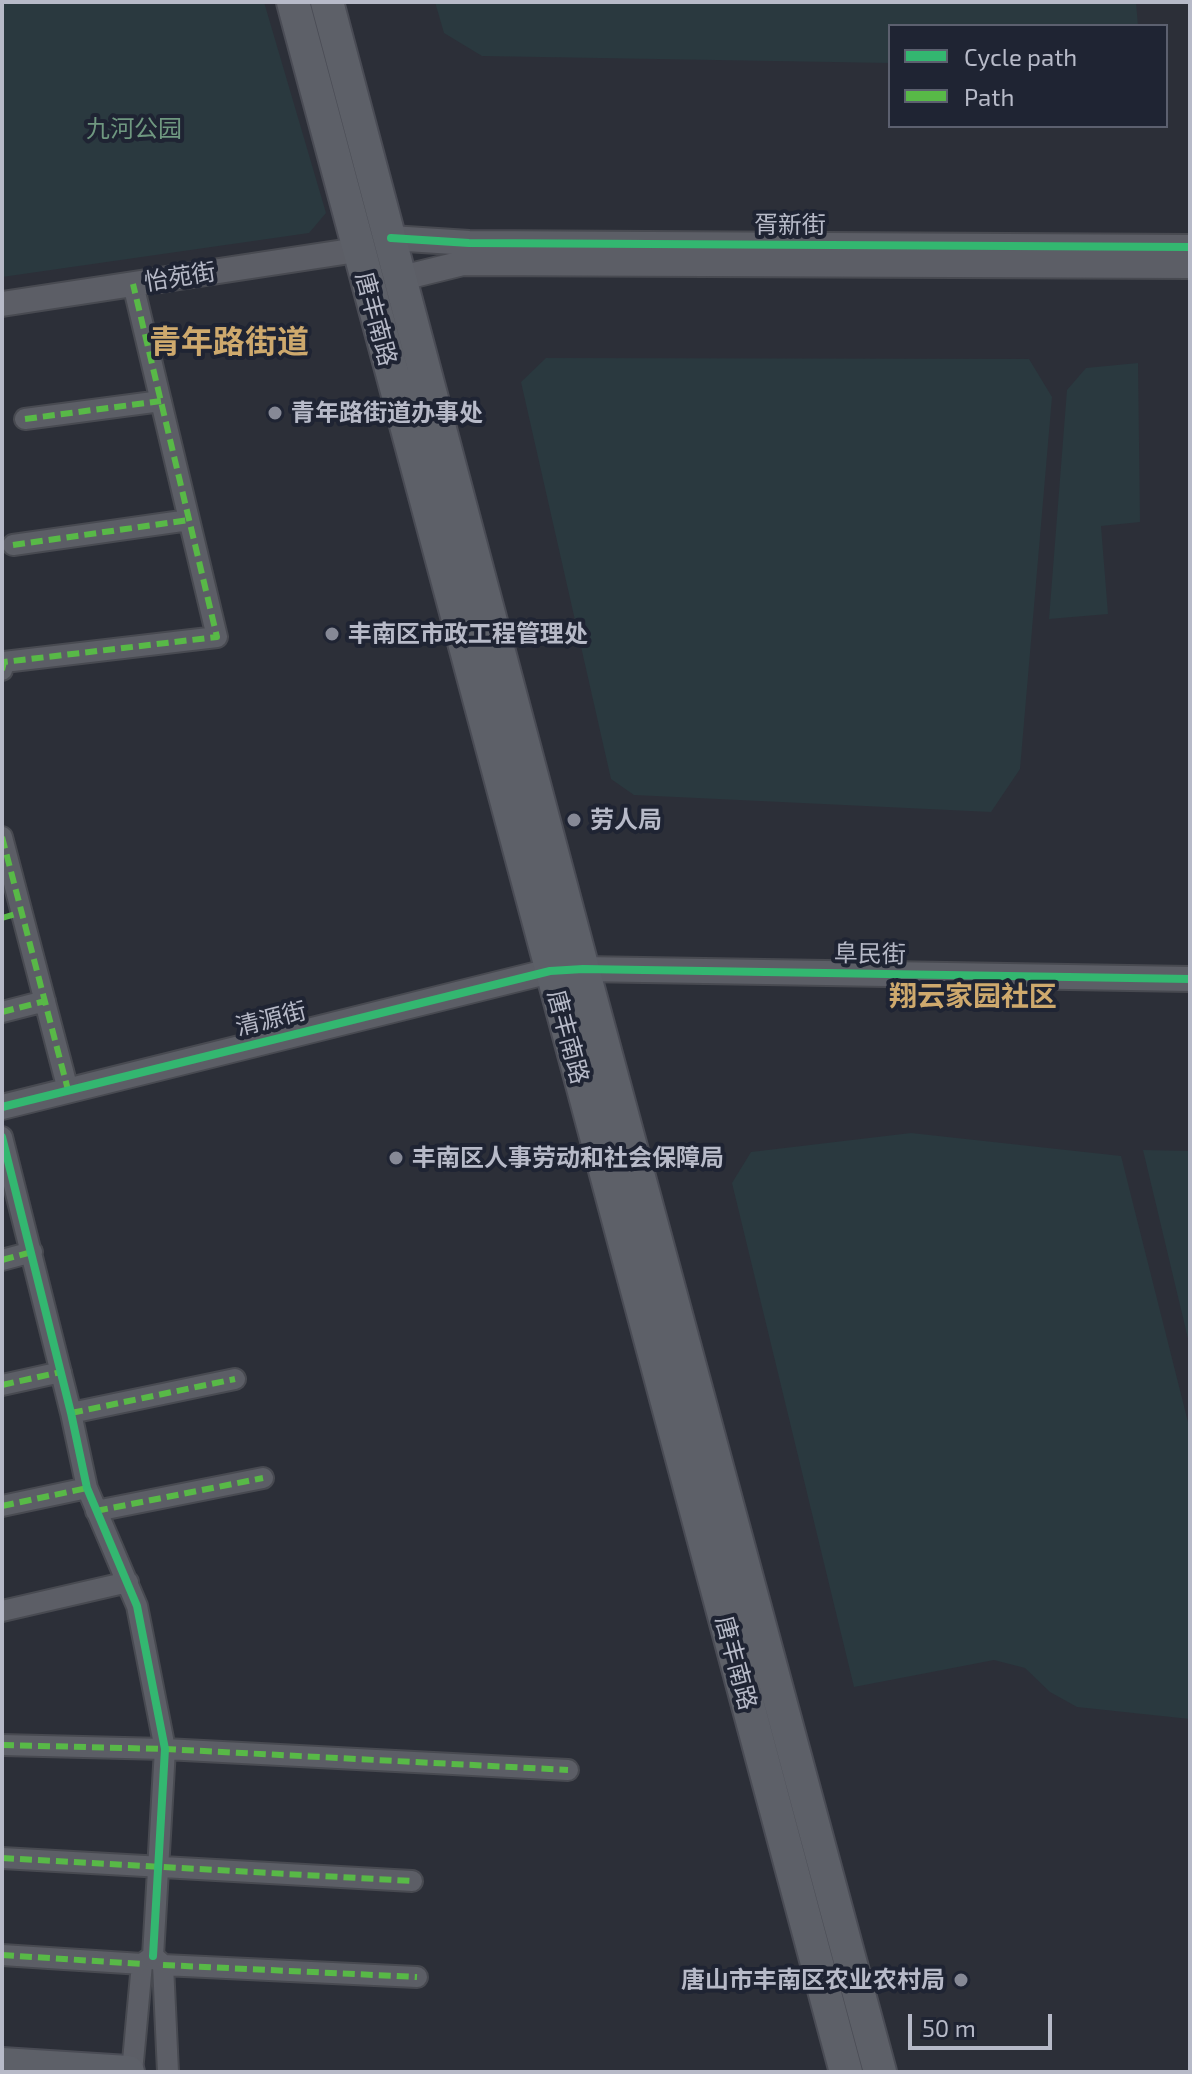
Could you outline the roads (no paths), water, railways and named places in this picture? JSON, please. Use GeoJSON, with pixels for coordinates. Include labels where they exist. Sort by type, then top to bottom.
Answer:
{"type":"FeatureCollection","features":[{"type":"Feature","properties":{"kind":"main road","name":"唐丰南路"},"geometry":{"type":"LineString","coordinates":[[293,2],[846,2072]]}},
{"type":"Feature","properties":{"kind":"main road","name":"唐丰南路"},"geometry":{"type":"LineString","coordinates":[[327,2],[880,2072]]}},
{"type":"Feature","properties":{"kind":"main road"},"geometry":{"type":"LineString","coordinates":[[2,2064],[130,2072]]}},
{"type":"Feature","properties":{"kind":"street","name":"胥新街"},"geometry":{"type":"LineString","coordinates":[[391,238],[485,243],[1190,247]]}},
{"type":"Feature","properties":{"kind":"street","name":"怡苑街"},"geometry":{"type":"LineString","coordinates":[[2,304],[357,250]]}},
{"type":"Feature","properties":{"kind":"street","name":"胥新街"},"geometry":{"type":"LineString","coordinates":[[402,278],[463,263],[1190,266]]}},
{"type":"Feature","properties":{"kind":"street"},"geometry":{"type":"LineString","coordinates":[[2,670],[4,662],[217,637],[133,284]]}},
{"type":"Feature","properties":{"kind":"street"},"geometry":{"type":"LineString","coordinates":[[25,419],[161,401]]}},
{"type":"Feature","properties":{"kind":"street"},"geometry":{"type":"LineString","coordinates":[[13,545],[189,520]]}},
{"type":"Feature","properties":{"kind":"street"},"geometry":{"type":"LineString","coordinates":[[2,835],[12,915],[45,1001],[68,1090]]}},
{"type":"Feature","properties":{"kind":"street","name":"阜民街"},"geometry":{"type":"LineString","coordinates":[[550,971],[583,969],[1190,979]]}},
{"type":"Feature","properties":{"kind":"street","name":"清源街"},"geometry":{"type":"LineString","coordinates":[[2,1107],[550,971]]}},
{"type":"Feature","properties":{"kind":"street"},"geometry":{"type":"LineString","coordinates":[[2,1012],[45,1001]]}},
{"type":"Feature","properties":{"kind":"street"},"geometry":{"type":"LineString","coordinates":[[2,1137],[87,1488],[137,1606],[165,1749],[153,1962],[130,2072]]}},
{"type":"Feature","properties":{"kind":"street"},"geometry":{"type":"LineString","coordinates":[[2,1260],[32,1252]]}},
{"type":"Feature","properties":{"kind":"street"},"geometry":{"type":"LineString","coordinates":[[2,1385],[61,1372]]}},
{"type":"Feature","properties":{"kind":"street"},"geometry":{"type":"LineString","coordinates":[[71,1413],[235,1379]]}},
{"type":"Feature","properties":{"kind":"street"},"geometry":{"type":"LineString","coordinates":[[96,1511],[263,1478]]}},
{"type":"Feature","properties":{"kind":"street"},"geometry":{"type":"LineString","coordinates":[[2,1506],[87,1488]]}},
{"type":"Feature","properties":{"kind":"street"},"geometry":{"type":"LineString","coordinates":[[2,1611],[128,1582]]}},
{"type":"Feature","properties":{"kind":"street"},"geometry":{"type":"LineString","coordinates":[[2,1745],[165,1749],[568,1770]]}},
{"type":"Feature","properties":{"kind":"street"},"geometry":{"type":"LineString","coordinates":[[2,1858],[412,1881]]}},
{"type":"Feature","properties":{"kind":"street"},"geometry":{"type":"LineString","coordinates":[[2,1955],[417,1977]]}},
{"type":"Feature","properties":{"kind":"street"},"geometry":{"type":"LineString","coordinates":[[153,1962],[168,2072]]}},
{"type":"Feature","properties":{"kind":"place","name":"青年路街道办事处"},"geometry":{"type":"Point","coordinates":[275,413]}},
{"type":"Feature","properties":{"kind":"place","name":"丰南区市政工程管理处"},"geometry":{"type":"Point","coordinates":[332,634]}},
{"type":"Feature","properties":{"kind":"place","name":"劳人局"},"geometry":{"type":"Point","coordinates":[574,820]}},
{"type":"Feature","properties":{"kind":"place","name":"丰南区人事劳动和社会保障局"},"geometry":{"type":"Point","coordinates":[396,1158]}},
{"type":"Feature","properties":{"kind":"place","name":"唐山市丰南区农业农村局"},"geometry":{"type":"Point","coordinates":[961,1980]}},
{"type":"Feature","properties":{"kind":"district","name":"青年路街道"},"geometry":{"type":"Point","coordinates":[229,342]}},
{"type":"Feature","properties":{"kind":"district","name":"翔云家园社区"},"geometry":{"type":"Point","coordinates":[973,997]}},
{"type":"Feature","properties":{"kind":"park label","name":"九河公园"},"geometry":{"type":"Point","coordinates":[134,129]}}]}
